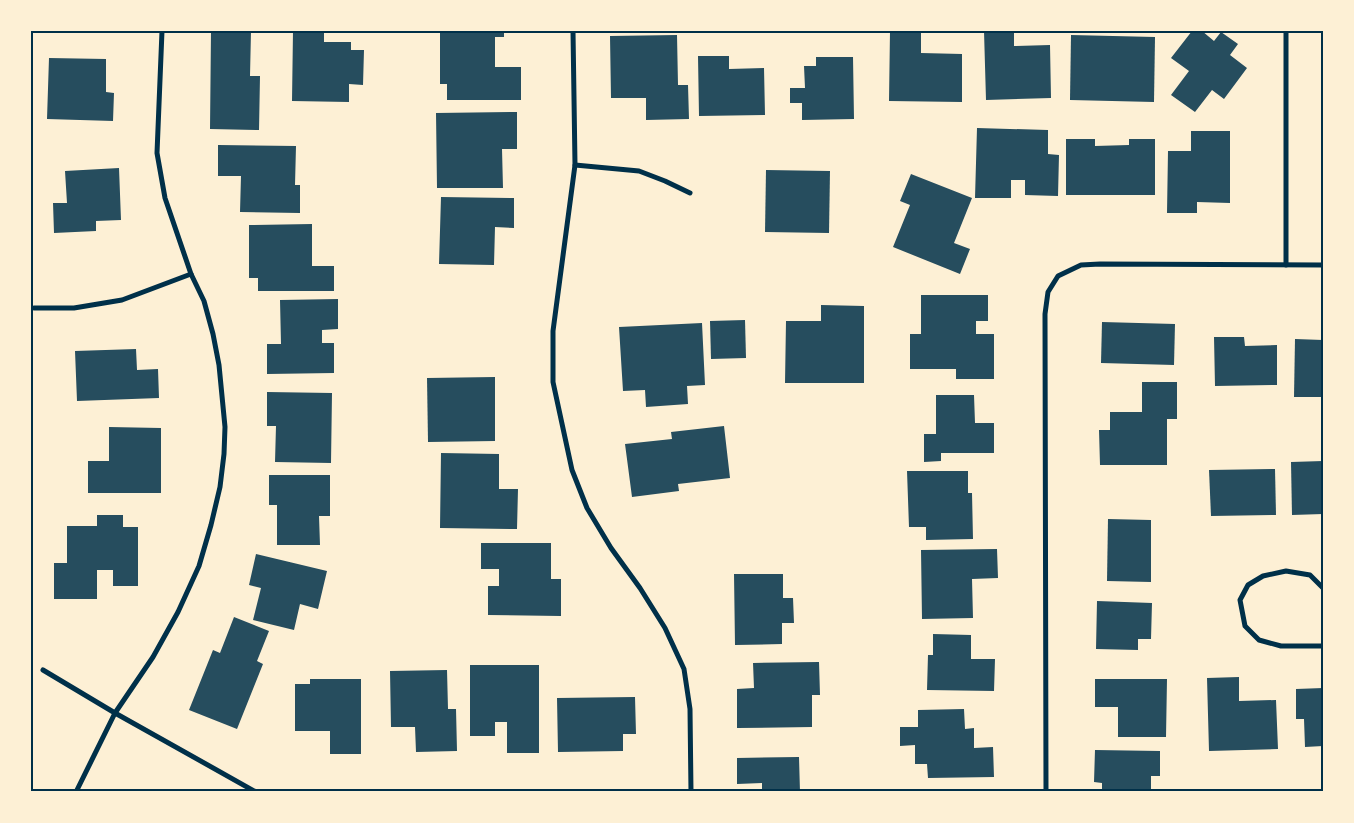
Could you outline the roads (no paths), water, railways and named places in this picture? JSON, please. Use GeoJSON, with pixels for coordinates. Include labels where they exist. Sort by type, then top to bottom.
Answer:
{"type":"FeatureCollection","features":[{"type":"Feature","properties":{"kind":"street"},"geometry":{"type":"LineString","coordinates":[[76,792],[115,713],[178,612],[199,566],[220,487],[224,454],[225,427],[219,365],[213,334],[204,301],[191,274],[165,198],[158,153],[162,31]]}},
{"type":"Feature","properties":{"kind":"street"},"geometry":{"type":"LineString","coordinates":[[573,31],[575,165],[553,331],[553,382],[572,470],[587,508],[611,548],[640,588],[665,628],[684,668],[690,709],[691,792]]}},
{"type":"Feature","properties":{"kind":"street"},"geometry":{"type":"LineString","coordinates":[[1286,31],[1286,265]]}},
{"type":"Feature","properties":{"kind":"street"},"geometry":{"type":"LineString","coordinates":[[575,165],[639,170],[665,180],[690,193]]}},
{"type":"Feature","properties":{"kind":"street"},"geometry":{"type":"LineString","coordinates":[[1046,792],[1045,314],[1048,292],[1058,276],[1081,265],[1323,265]]}},
{"type":"Feature","properties":{"kind":"street"},"geometry":{"type":"LineString","coordinates":[[34,308],[74,308],[122,300],[191,274]]}},
{"type":"Feature","properties":{"kind":"street"},"geometry":{"type":"LineString","coordinates":[[1323,588],[1310,575],[1286,572],[1263,576],[1248,585],[1240,600],[1245,626],[1259,640],[1281,646],[1323,646]]}},
{"type":"Feature","properties":{"kind":"street"},"geometry":{"type":"LineString","coordinates":[[43,670],[115,713],[256,792]]}}]}
